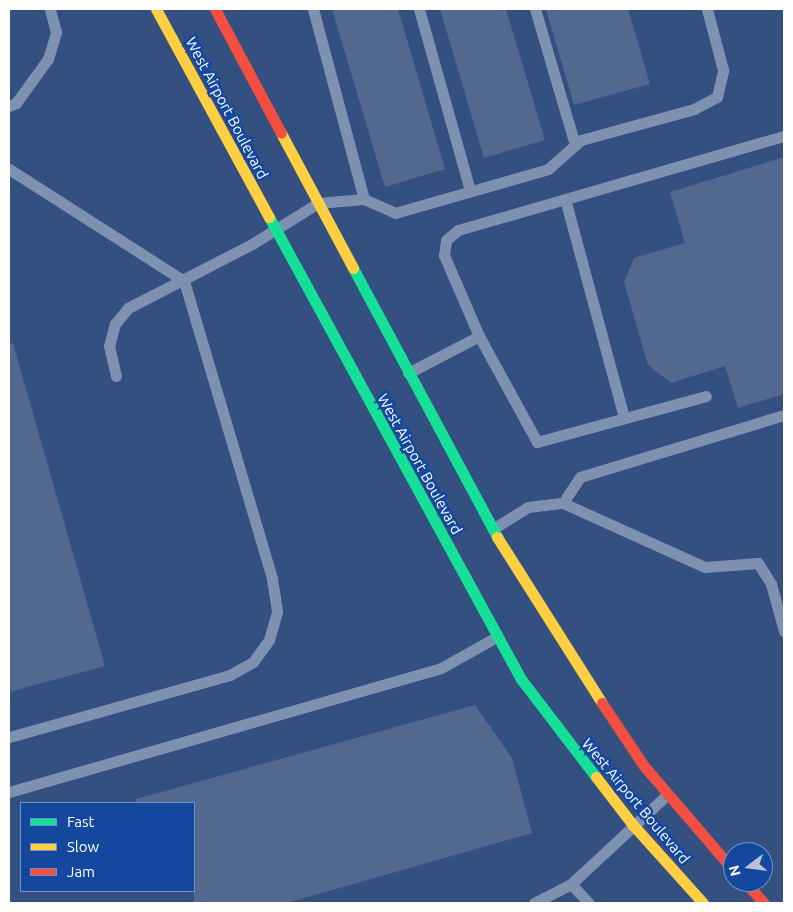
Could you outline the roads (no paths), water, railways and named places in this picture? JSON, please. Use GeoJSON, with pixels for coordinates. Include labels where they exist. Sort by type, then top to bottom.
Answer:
{"type":"FeatureCollection","features":[{"type":"Feature","properties":{"kind":"main road","name":"West Airport Boulevard"},"geometry":{"type":"LineString","coordinates":[[156,9],[275,231],[521,679],[632,825],[703,903]]}},
{"type":"Feature","properties":{"kind":"main road","name":"West Airport Boulevard"},"geometry":{"type":"LineString","coordinates":[[215,9],[493,529],[566,651],[644,766],[723,858]]}},
{"type":"Feature","properties":{"kind":"main road"},"geometry":{"type":"LineString","coordinates":[[754,892],[764,903]]}},
{"type":"Feature","properties":{"kind":"lane"},"geometry":{"type":"LineString","coordinates":[[9,106],[16,103],[48,58],[56,32],[50,9]]}},
{"type":"Feature","properties":{"kind":"lane"},"geometry":{"type":"LineString","coordinates":[[313,9],[364,199]]}},
{"type":"Feature","properties":{"kind":"lane"},"geometry":{"type":"LineString","coordinates":[[419,9],[470,191]]}},
{"type":"Feature","properties":{"kind":"lane"},"geometry":{"type":"LineString","coordinates":[[534,9],[575,145]]}},
{"type":"Feature","properties":{"kind":"lane"},"geometry":{"type":"LineString","coordinates":[[116,376],[109,346],[115,324],[128,308],[184,281],[275,231],[318,203],[364,199],[395,213],[548,169],[581,140],[694,109],[717,97],[723,70],[707,9]]}},
{"type":"Feature","properties":{"kind":"lane"},"geometry":{"type":"LineString","coordinates":[[706,396],[537,442],[479,336],[452,280],[444,255],[446,240],[458,230],[784,136]]}},
{"type":"Feature","properties":{"kind":"lane"},"geometry":{"type":"LineString","coordinates":[[9,169],[184,281],[272,579],[277,612],[269,640],[253,662],[230,675],[9,737]]}},
{"type":"Feature","properties":{"kind":"lane"},"geometry":{"type":"LineString","coordinates":[[565,199],[624,418]]}},
{"type":"Feature","properties":{"kind":"lane"},"geometry":{"type":"LineString","coordinates":[[408,373],[479,336]]}},
{"type":"Feature","properties":{"kind":"lane"},"geometry":{"type":"LineString","coordinates":[[563,503],[580,478],[784,415]]}},
{"type":"Feature","properties":{"kind":"lane"},"geometry":{"type":"LineString","coordinates":[[493,529],[528,507],[563,503],[705,567],[758,563],[771,584],[784,632]]}},
{"type":"Feature","properties":{"kind":"lane"},"geometry":{"type":"LineString","coordinates":[[9,792],[441,668],[498,636]]}},
{"type":"Feature","properties":{"kind":"lane"},"geometry":{"type":"LineString","coordinates":[[534,903],[571,884],[632,825],[668,794]]}},
{"type":"Feature","properties":{"kind":"lane"},"geometry":{"type":"LineString","coordinates":[[571,884],[589,903]]}}]}
